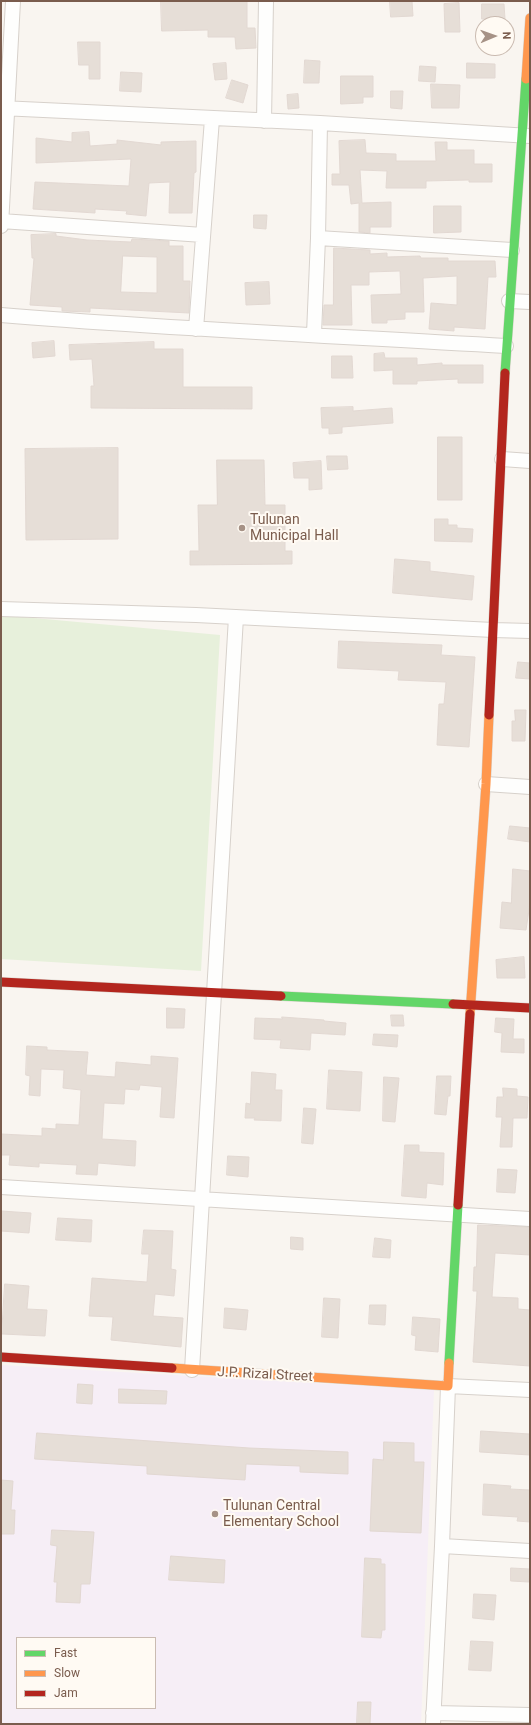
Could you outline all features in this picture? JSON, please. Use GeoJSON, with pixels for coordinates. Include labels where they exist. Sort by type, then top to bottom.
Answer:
{"type":"FeatureCollection","features":[{"type":"Feature","properties":{"kind":"street"},"geometry":{"type":"LineString","coordinates":[[1,226],[4,108],[13,1]]}},
{"type":"Feature","properties":{"kind":"street"},"geometry":{"type":"LineString","coordinates":[[264,121],[266,1]]}},
{"type":"Feature","properties":{"kind":"street"},"geometry":{"type":"LineString","coordinates":[[530,18],[525,136],[512,250],[506,346],[502,460],[486,784],[470,1005],[448,1386],[442,1546],[433,1719],[530,1715]]}},
{"type":"Feature","properties":{"kind":"street"},"geometry":{"type":"LineString","coordinates":[[4,108],[320,123],[525,136]]}},
{"type":"Feature","properties":{"kind":"street"},"geometry":{"type":"LineString","coordinates":[[196,329],[212,119]]}},
{"type":"Feature","properties":{"kind":"street"},"geometry":{"type":"LineString","coordinates":[[314,334],[318,238],[320,123]]}},
{"type":"Feature","properties":{"kind":"street"},"geometry":{"type":"LineString","coordinates":[[1,221],[203,235]]}},
{"type":"Feature","properties":{"kind":"street"},"geometry":{"type":"LineString","coordinates":[[318,238],[512,250]]}},
{"type":"Feature","properties":{"kind":"street"},"geometry":{"type":"LineString","coordinates":[[509,301],[530,302]]}},
{"type":"Feature","properties":{"kind":"street"},"geometry":{"type":"LineString","coordinates":[[1,315],[196,329],[314,334],[506,346]]}},
{"type":"Feature","properties":{"kind":"street"},"geometry":{"type":"LineString","coordinates":[[502,460],[530,461]]}},
{"type":"Feature","properties":{"kind":"street"},"geometry":{"type":"LineString","coordinates":[[1,609],[236,617],[530,631]]}},
{"type":"Feature","properties":{"kind":"street"},"geometry":{"type":"LineString","coordinates":[[192,1370],[236,617]]}},
{"type":"Feature","properties":{"kind":"street"},"geometry":{"type":"LineString","coordinates":[[486,784],[530,787]]}},
{"type":"Feature","properties":{"kind":"street"},"geometry":{"type":"LineString","coordinates":[[1,982],[530,1008]]}},
{"type":"Feature","properties":{"kind":"street"},"geometry":{"type":"LineString","coordinates":[[1,1187],[530,1219]]}},
{"type":"Feature","properties":{"kind":"street","name":"J.P. Rizal Street"},"geometry":{"type":"LineString","coordinates":[[1,1357],[530,1390]]}},
{"type":"Feature","properties":{"kind":"street"},"geometry":{"type":"LineString","coordinates":[[442,1546],[530,1550]]}},
{"type":"Feature","properties":{"kind":"shaded area","name":"Tulunan Central Elementary School"},"geometry":{"type":"Polygon","coordinates":[[[1,1365],[434,1390],[421,1724],[1,1724],[1,1365]]]}},
{"type":"Feature","properties":{"kind":"green space"},"geometry":{"type":"Polygon","coordinates":[[[1,615],[220,635],[201,971],[1,959],[1,615]]]}},
{"type":"Feature","properties":{"kind":"building"},"geometry":{"type":"Polygon","coordinates":[[[161,1],[247,1],[247,28],[255,28],[256,48],[236,49],[235,37],[208,37],[208,30],[162,31],[161,1]]]}},
{"type":"Feature","properties":{"kind":"building"},"geometry":{"type":"Polygon","coordinates":[[[390,1],[412,1],[413,16],[391,17],[390,1]]]}},
{"type":"Feature","properties":{"kind":"building"},"geometry":{"type":"Polygon","coordinates":[[[459,3],[460,32],[445,32],[444,4],[459,3]]]}},
{"type":"Feature","properties":{"kind":"building"},"geometry":{"type":"Polygon","coordinates":[[[482,4],[504,4],[505,16],[482,16],[482,4]]]}},
{"type":"Feature","properties":{"kind":"building"},"geometry":{"type":"Polygon","coordinates":[[[78,42],[100,42],[100,79],[89,79],[89,65],[79,65],[78,42]]]}},
{"type":"Feature","properties":{"kind":"building"},"geometry":{"type":"Polygon","coordinates":[[[305,60],[320,61],[319,83],[304,83],[305,60]]]}},
{"type":"Feature","properties":{"kind":"building"},"geometry":{"type":"Polygon","coordinates":[[[226,63],[227,79],[215,80],[213,64],[226,63]]]}},
{"type":"Feature","properties":{"kind":"building"},"geometry":{"type":"Polygon","coordinates":[[[467,63],[495,64],[495,78],[467,78],[467,63]]]}},
{"type":"Feature","properties":{"kind":"building"},"geometry":{"type":"Polygon","coordinates":[[[420,66],[436,67],[435,82],[419,81],[420,66]]]}},
{"type":"Feature","properties":{"kind":"building"},"geometry":{"type":"Polygon","coordinates":[[[121,72],[142,73],[141,92],[120,91],[121,72]]]}},
{"type":"Feature","properties":{"kind":"building"},"geometry":{"type":"Polygon","coordinates":[[[341,76],[373,76],[373,97],[363,97],[363,103],[341,104],[341,76]]]}},
{"type":"Feature","properties":{"kind":"building"},"geometry":{"type":"Polygon","coordinates":[[[232,80],[248,85],[243,103],[226,98],[232,80]]]}},
{"type":"Feature","properties":{"kind":"building"},"geometry":{"type":"Polygon","coordinates":[[[431,84],[460,85],[459,108],[432,108],[431,84]]]}},
{"type":"Feature","properties":{"kind":"building"},"geometry":{"type":"Polygon","coordinates":[[[391,91],[403,91],[402,109],[391,108],[391,91]]]}},
{"type":"Feature","properties":{"kind":"building"},"geometry":{"type":"Polygon","coordinates":[[[298,94],[299,108],[288,109],[287,95],[298,94]]]}},
{"type":"Feature","properties":{"kind":"building"},"geometry":{"type":"Polygon","coordinates":[[[89,132],[90,146],[117,144],[117,140],[161,145],[161,142],[196,141],[196,172],[194,173],[192,213],[169,213],[170,182],[149,183],[146,216],[126,214],[127,211],[95,209],[95,213],[33,209],[35,182],[129,186],[131,159],[36,163],[36,138],[72,142],[72,133],[89,132]]]}},
{"type":"Feature","properties":{"kind":"building"},"geometry":{"type":"Polygon","coordinates":[[[365,140],[366,153],[396,154],[396,161],[436,161],[435,142],[447,142],[447,150],[474,150],[474,164],[492,164],[492,182],[469,182],[469,180],[426,181],[426,188],[386,188],[387,171],[360,170],[362,203],[391,202],[391,227],[370,227],[370,233],[359,232],[359,203],[351,204],[349,185],[332,185],[332,174],[340,174],[339,141],[365,140]]]}},
{"type":"Feature","properties":{"kind":"building"},"geometry":{"type":"Polygon","coordinates":[[[434,206],[461,206],[461,232],[434,233],[434,206]]]}},
{"type":"Feature","properties":{"kind":"building"},"geometry":{"type":"Polygon","coordinates":[[[254,215],[267,215],[266,229],[254,228],[254,215]]]}},
{"type":"Feature","properties":{"kind":"building"},"geometry":{"type":"Polygon","coordinates":[[[56,234],[56,236],[87,240],[131,242],[132,239],[169,241],[169,246],[183,246],[183,281],[190,281],[189,313],[90,308],[90,312],[62,311],[62,307],[30,305],[34,258],[32,258],[31,235],[56,234]],[[123,256],[121,292],[157,293],[157,257],[123,256]]]}},
{"type":"Feature","properties":{"kind":"building"},"geometry":{"type":"Polygon","coordinates":[[[334,248],[370,250],[370,254],[387,253],[387,257],[420,256],[421,258],[448,258],[448,261],[495,261],[496,277],[488,277],[485,329],[454,327],[454,331],[429,329],[431,303],[457,305],[457,276],[423,278],[424,312],[405,312],[405,319],[387,320],[387,323],[372,323],[371,295],[401,294],[400,271],[369,272],[369,285],[351,285],[352,325],[323,325],[324,305],[333,305],[334,248]]]}},
{"type":"Feature","properties":{"kind":"building"},"geometry":{"type":"Polygon","coordinates":[[[269,282],[270,304],[246,305],[245,283],[269,282]]]}},
{"type":"Feature","properties":{"kind":"building"},"geometry":{"type":"Polygon","coordinates":[[[54,341],[55,356],[33,358],[32,343],[54,341]]]}},
{"type":"Feature","properties":{"kind":"building"},"geometry":{"type":"Polygon","coordinates":[[[154,342],[154,349],[183,349],[183,387],[252,387],[252,409],[91,408],[91,386],[94,386],[92,359],[70,360],[69,345],[154,342]]]}},
{"type":"Feature","properties":{"kind":"building"},"geometry":{"type":"Polygon","coordinates":[[[384,353],[385,358],[417,358],[417,365],[442,363],[442,365],[483,365],[483,383],[458,383],[458,379],[417,381],[417,384],[393,384],[393,370],[374,371],[374,354],[384,353]]]}},
{"type":"Feature","properties":{"kind":"building"},"geometry":{"type":"Polygon","coordinates":[[[332,356],[352,356],[353,378],[332,378],[332,356]]]}},
{"type":"Feature","properties":{"kind":"building"},"geometry":{"type":"Polygon","coordinates":[[[353,407],[353,411],[392,408],[393,423],[342,427],[342,433],[329,434],[329,428],[322,428],[321,408],[353,407]]]}},
{"type":"Feature","properties":{"kind":"building"},"geometry":{"type":"Polygon","coordinates":[[[438,437],[462,437],[462,500],[438,500],[438,437]]]}},
{"type":"Feature","properties":{"kind":"building"},"geometry":{"type":"Polygon","coordinates":[[[118,448],[118,539],[26,540],[25,449],[118,448]]]}},
{"type":"Feature","properties":{"kind":"building"},"geometry":{"type":"Polygon","coordinates":[[[327,456],[347,456],[348,469],[328,470],[327,456]]]}},
{"type":"Feature","properties":{"kind":"building","name":"Tulunan Municipal Hall"},"geometry":{"type":"Polygon","coordinates":[[[217,460],[264,460],[265,505],[285,505],[285,551],[292,551],[292,564],[190,565],[190,551],[199,551],[198,505],[217,505],[217,460]]]}},
{"type":"Feature","properties":{"kind":"building"},"geometry":{"type":"Polygon","coordinates":[[[321,461],[322,489],[309,490],[309,478],[294,478],[293,463],[321,461]]]}},
{"type":"Feature","properties":{"kind":"building"},"geometry":{"type":"Polygon","coordinates":[[[435,519],[448,519],[448,525],[457,525],[457,528],[473,529],[472,542],[435,541],[435,519]]]}},
{"type":"Feature","properties":{"kind":"building"},"geometry":{"type":"Polygon","coordinates":[[[395,559],[430,562],[430,571],[474,576],[472,600],[393,593],[395,559]]]}},
{"type":"Feature","properties":{"kind":"building"},"geometry":{"type":"Polygon","coordinates":[[[339,641],[442,645],[441,655],[475,657],[469,747],[437,745],[439,704],[444,704],[446,682],[398,680],[399,671],[338,668],[339,641]]]}},
{"type":"Feature","properties":{"kind":"building"},"geometry":{"type":"Polygon","coordinates":[[[518,662],[530,663],[530,679],[516,678],[518,662]]]}},
{"type":"Feature","properties":{"kind":"building"},"geometry":{"type":"Polygon","coordinates":[[[515,710],[526,710],[525,741],[512,741],[512,721],[515,721],[515,710]]]}},
{"type":"Feature","properties":{"kind":"building"},"geometry":{"type":"Polygon","coordinates":[[[510,826],[530,828],[530,842],[508,839],[510,826]]]}},
{"type":"Feature","properties":{"kind":"building"},"geometry":{"type":"Polygon","coordinates":[[[513,869],[530,871],[530,903],[526,930],[500,928],[502,902],[511,903],[513,869]]]}},
{"type":"Feature","properties":{"kind":"building"},"geometry":{"type":"Polygon","coordinates":[[[524,957],[525,978],[497,978],[496,960],[524,957]]]}},
{"type":"Feature","properties":{"kind":"building"},"geometry":{"type":"Polygon","coordinates":[[[167,1008],[185,1009],[184,1028],[167,1028],[167,1008]]]}},
{"type":"Feature","properties":{"kind":"building"},"geometry":{"type":"Polygon","coordinates":[[[391,1015],[403,1015],[404,1026],[392,1026],[391,1015]]]}},
{"type":"Feature","properties":{"kind":"building"},"geometry":{"type":"Polygon","coordinates":[[[282,1017],[346,1023],[345,1035],[311,1033],[310,1050],[280,1048],[281,1040],[254,1039],[255,1018],[282,1019],[282,1017]]]}},
{"type":"Feature","properties":{"kind":"building"},"geometry":{"type":"Polygon","coordinates":[[[496,1018],[514,1019],[513,1039],[524,1039],[524,1053],[501,1052],[502,1033],[495,1032],[496,1018]]]}},
{"type":"Feature","properties":{"kind":"building"},"geometry":{"type":"Polygon","coordinates":[[[374,1034],[398,1035],[397,1047],[373,1045],[374,1034]]]}},
{"type":"Feature","properties":{"kind":"building"},"geometry":{"type":"Polygon","coordinates":[[[27,1046],[47,1047],[47,1050],[88,1052],[86,1075],[115,1077],[116,1062],[151,1065],[151,1056],[178,1058],[174,1118],[160,1117],[162,1087],[140,1085],[139,1090],[125,1089],[124,1104],[104,1103],[102,1139],[136,1141],[135,1166],[98,1163],[97,1175],[76,1174],[77,1165],[39,1163],[39,1167],[9,1165],[10,1155],[1,1155],[1,1134],[42,1136],[42,1128],[56,1129],[56,1124],[79,1125],[81,1090],[63,1088],[64,1070],[41,1069],[40,1096],[29,1095],[30,1076],[26,1075],[27,1046]]]}},
{"type":"Feature","properties":{"kind":"building"},"geometry":{"type":"Polygon","coordinates":[[[329,1070],[362,1072],[360,1111],[327,1109],[329,1070]]]}},
{"type":"Feature","properties":{"kind":"building"},"geometry":{"type":"Polygon","coordinates":[[[252,1072],[276,1074],[275,1090],[282,1090],[281,1121],[254,1120],[255,1118],[245,1118],[246,1103],[250,1104],[252,1072]]]}},
{"type":"Feature","properties":{"kind":"building"},"geometry":{"type":"Polygon","coordinates":[[[437,1076],[451,1076],[450,1096],[448,1096],[446,1115],[435,1114],[437,1076]]]}},
{"type":"Feature","properties":{"kind":"building"},"geometry":{"type":"Polygon","coordinates":[[[384,1077],[399,1078],[395,1122],[383,1121],[384,1077]]]}},
{"type":"Feature","properties":{"kind":"building"},"geometry":{"type":"Polygon","coordinates":[[[503,1088],[517,1089],[517,1096],[528,1097],[527,1118],[513,1118],[512,1147],[500,1147],[502,1117],[496,1117],[497,1097],[503,1097],[503,1088]]]}},
{"type":"Feature","properties":{"kind":"building"},"geometry":{"type":"Polygon","coordinates":[[[304,1108],[316,1109],[313,1144],[302,1143],[304,1108]]]}},
{"type":"Feature","properties":{"kind":"building"},"geometry":{"type":"Polygon","coordinates":[[[405,1145],[419,1145],[419,1152],[444,1153],[443,1185],[427,1183],[426,1198],[402,1196],[405,1145]]]}},
{"type":"Feature","properties":{"kind":"building"},"geometry":{"type":"Polygon","coordinates":[[[228,1156],[249,1157],[248,1177],[227,1175],[228,1156]]]}},
{"type":"Feature","properties":{"kind":"building"},"geometry":{"type":"Polygon","coordinates":[[[498,1169],[517,1170],[515,1193],[497,1192],[498,1169]]]}},
{"type":"Feature","properties":{"kind":"building"},"geometry":{"type":"Polygon","coordinates":[[[1,1211],[31,1213],[29,1233],[1,1231],[1,1211]]]}},
{"type":"Feature","properties":{"kind":"building"},"geometry":{"type":"Polygon","coordinates":[[[58,1218],[92,1220],[91,1242],[56,1240],[58,1218]]]}},
{"type":"Feature","properties":{"kind":"building"},"geometry":{"type":"Polygon","coordinates":[[[478,1225],[530,1227],[530,1255],[495,1253],[492,1297],[518,1298],[518,1309],[530,1310],[530,1366],[473,1362],[477,1291],[473,1291],[478,1225]]]}},
{"type":"Feature","properties":{"kind":"building"},"geometry":{"type":"Polygon","coordinates":[[[144,1230],[173,1231],[171,1269],[176,1270],[174,1296],[155,1294],[153,1316],[183,1318],[181,1347],[111,1340],[113,1317],[89,1316],[92,1278],[147,1282],[149,1254],[142,1254],[144,1230]]]}},
{"type":"Feature","properties":{"kind":"building"},"geometry":{"type":"Polygon","coordinates":[[[291,1237],[303,1238],[303,1250],[291,1249],[291,1237]]]}},
{"type":"Feature","properties":{"kind":"building"},"geometry":{"type":"Polygon","coordinates":[[[375,1238],[391,1240],[390,1258],[373,1257],[375,1238]]]}},
{"type":"Feature","properties":{"kind":"building"},"geometry":{"type":"Polygon","coordinates":[[[5,1284],[29,1286],[27,1309],[47,1310],[45,1336],[2,1334],[5,1284]]]}},
{"type":"Feature","properties":{"kind":"building"},"geometry":{"type":"Polygon","coordinates":[[[324,1298],[340,1299],[338,1338],[322,1337],[324,1298]]]}},
{"type":"Feature","properties":{"kind":"building"},"geometry":{"type":"Polygon","coordinates":[[[370,1305],[386,1305],[385,1325],[369,1324],[370,1305]]]}},
{"type":"Feature","properties":{"kind":"building"},"geometry":{"type":"Polygon","coordinates":[[[225,1308],[248,1310],[246,1330],[224,1328],[225,1308]]]}},
{"type":"Feature","properties":{"kind":"building"},"geometry":{"type":"Polygon","coordinates":[[[413,1317],[440,1319],[438,1352],[415,1350],[416,1336],[412,1335],[413,1317]]]}},
{"type":"Feature","properties":{"kind":"building"},"geometry":{"type":"Polygon","coordinates":[[[78,1384],[93,1385],[92,1404],[77,1403],[78,1384]]]}},
{"type":"Feature","properties":{"kind":"building"},"geometry":{"type":"Polygon","coordinates":[[[119,1389],[167,1391],[166,1404],[119,1403],[119,1389]]]}},
{"type":"Feature","properties":{"kind":"building"},"geometry":{"type":"Polygon","coordinates":[[[481,1431],[530,1434],[530,1455],[480,1452],[481,1431]]]}},
{"type":"Feature","properties":{"kind":"building"},"geometry":{"type":"Polygon","coordinates":[[[37,1433],[249,1448],[348,1452],[348,1474],[300,1472],[300,1466],[246,1464],[245,1480],[147,1474],[147,1466],[35,1459],[37,1433]]]}},
{"type":"Feature","properties":{"kind":"building"},"geometry":{"type":"Polygon","coordinates":[[[384,1442],[414,1443],[414,1462],[424,1462],[421,1533],[370,1531],[373,1459],[383,1460],[384,1442]]]}},
{"type":"Feature","properties":{"kind":"building"},"geometry":{"type":"Polygon","coordinates":[[[1,1480],[13,1481],[11,1510],[15,1510],[14,1534],[1,1534],[1,1480]]]}},
{"type":"Feature","properties":{"kind":"building"},"geometry":{"type":"Polygon","coordinates":[[[484,1484],[511,1486],[510,1489],[530,1490],[530,1522],[517,1521],[518,1517],[483,1515],[484,1484]]]}},
{"type":"Feature","properties":{"kind":"building"},"geometry":{"type":"Polygon","coordinates":[[[52,1530],[94,1532],[90,1584],[81,1584],[80,1603],[56,1602],[57,1582],[54,1582],[57,1546],[51,1545],[52,1530]]]}},
{"type":"Feature","properties":{"kind":"building"},"geometry":{"type":"Polygon","coordinates":[[[171,1556],[225,1560],[224,1583],[169,1580],[171,1556]]]}},
{"type":"Feature","properties":{"kind":"building"},"geometry":{"type":"Polygon","coordinates":[[[365,1558],[381,1559],[381,1564],[385,1564],[385,1630],[382,1630],[381,1638],[362,1637],[365,1558]]]}},
{"type":"Feature","properties":{"kind":"building"},"geometry":{"type":"Polygon","coordinates":[[[511,1568],[530,1569],[529,1582],[511,1581],[511,1568]]]}},
{"type":"Feature","properties":{"kind":"building"},"geometry":{"type":"Polygon","coordinates":[[[474,1594],[496,1595],[494,1620],[473,1618],[474,1594]]]}},
{"type":"Feature","properties":{"kind":"building"},"geometry":{"type":"Polygon","coordinates":[[[471,1641],[493,1642],[491,1671],[469,1670],[471,1641]]]}},
{"type":"Feature","properties":{"kind":"building"},"geometry":{"type":"Polygon","coordinates":[[[358,1702],[371,1702],[370,1724],[357,1724],[358,1702]]]}},
{"type":"Feature","properties":{"kind":"traffic: fast"},"geometry":{"type":"LineString","coordinates":[[505,373],[526,79]]}},
{"type":"Feature","properties":{"kind":"traffic: fast"},"geometry":{"type":"LineString","coordinates":[[281,996],[453,1004]]}},
{"type":"Feature","properties":{"kind":"traffic: fast"},"geometry":{"type":"LineString","coordinates":[[449,1363],[458,1205]]}},
{"type":"Feature","properties":{"kind":"traffic: slow"},"geometry":{"type":"LineString","coordinates":[[526,79],[530,18]]}},
{"type":"Feature","properties":{"kind":"traffic: slow"},"geometry":{"type":"LineString","coordinates":[[470,1014],[486,784],[489,715]]}},
{"type":"Feature","properties":{"kind":"traffic: slow"},"geometry":{"type":"LineString","coordinates":[[172,1368],[448,1386],[449,1363]]}},
{"type":"Feature","properties":{"kind":"traffic: jam"},"geometry":{"type":"LineString","coordinates":[[489,715],[505,373]]}},
{"type":"Feature","properties":{"kind":"traffic: jam"},"geometry":{"type":"LineString","coordinates":[[1,982],[281,996]]}},
{"type":"Feature","properties":{"kind":"traffic: jam"},"geometry":{"type":"LineString","coordinates":[[453,1004],[530,1008]]}},
{"type":"Feature","properties":{"kind":"traffic: jam"},"geometry":{"type":"LineString","coordinates":[[458,1205],[470,1014]]}},
{"type":"Feature","properties":{"kind":"traffic: jam"},"geometry":{"type":"LineString","coordinates":[[1,1357],[172,1368]]}},
{"type":"Feature","properties":{"kind":"place","name":"Tulunan Municipal Hall"},"geometry":{"type":"Point","coordinates":[242,528]}},
{"type":"Feature","properties":{"kind":"place","name":"Tulunan Central Elementary School"},"geometry":{"type":"Point","coordinates":[215,1514]}}]}
